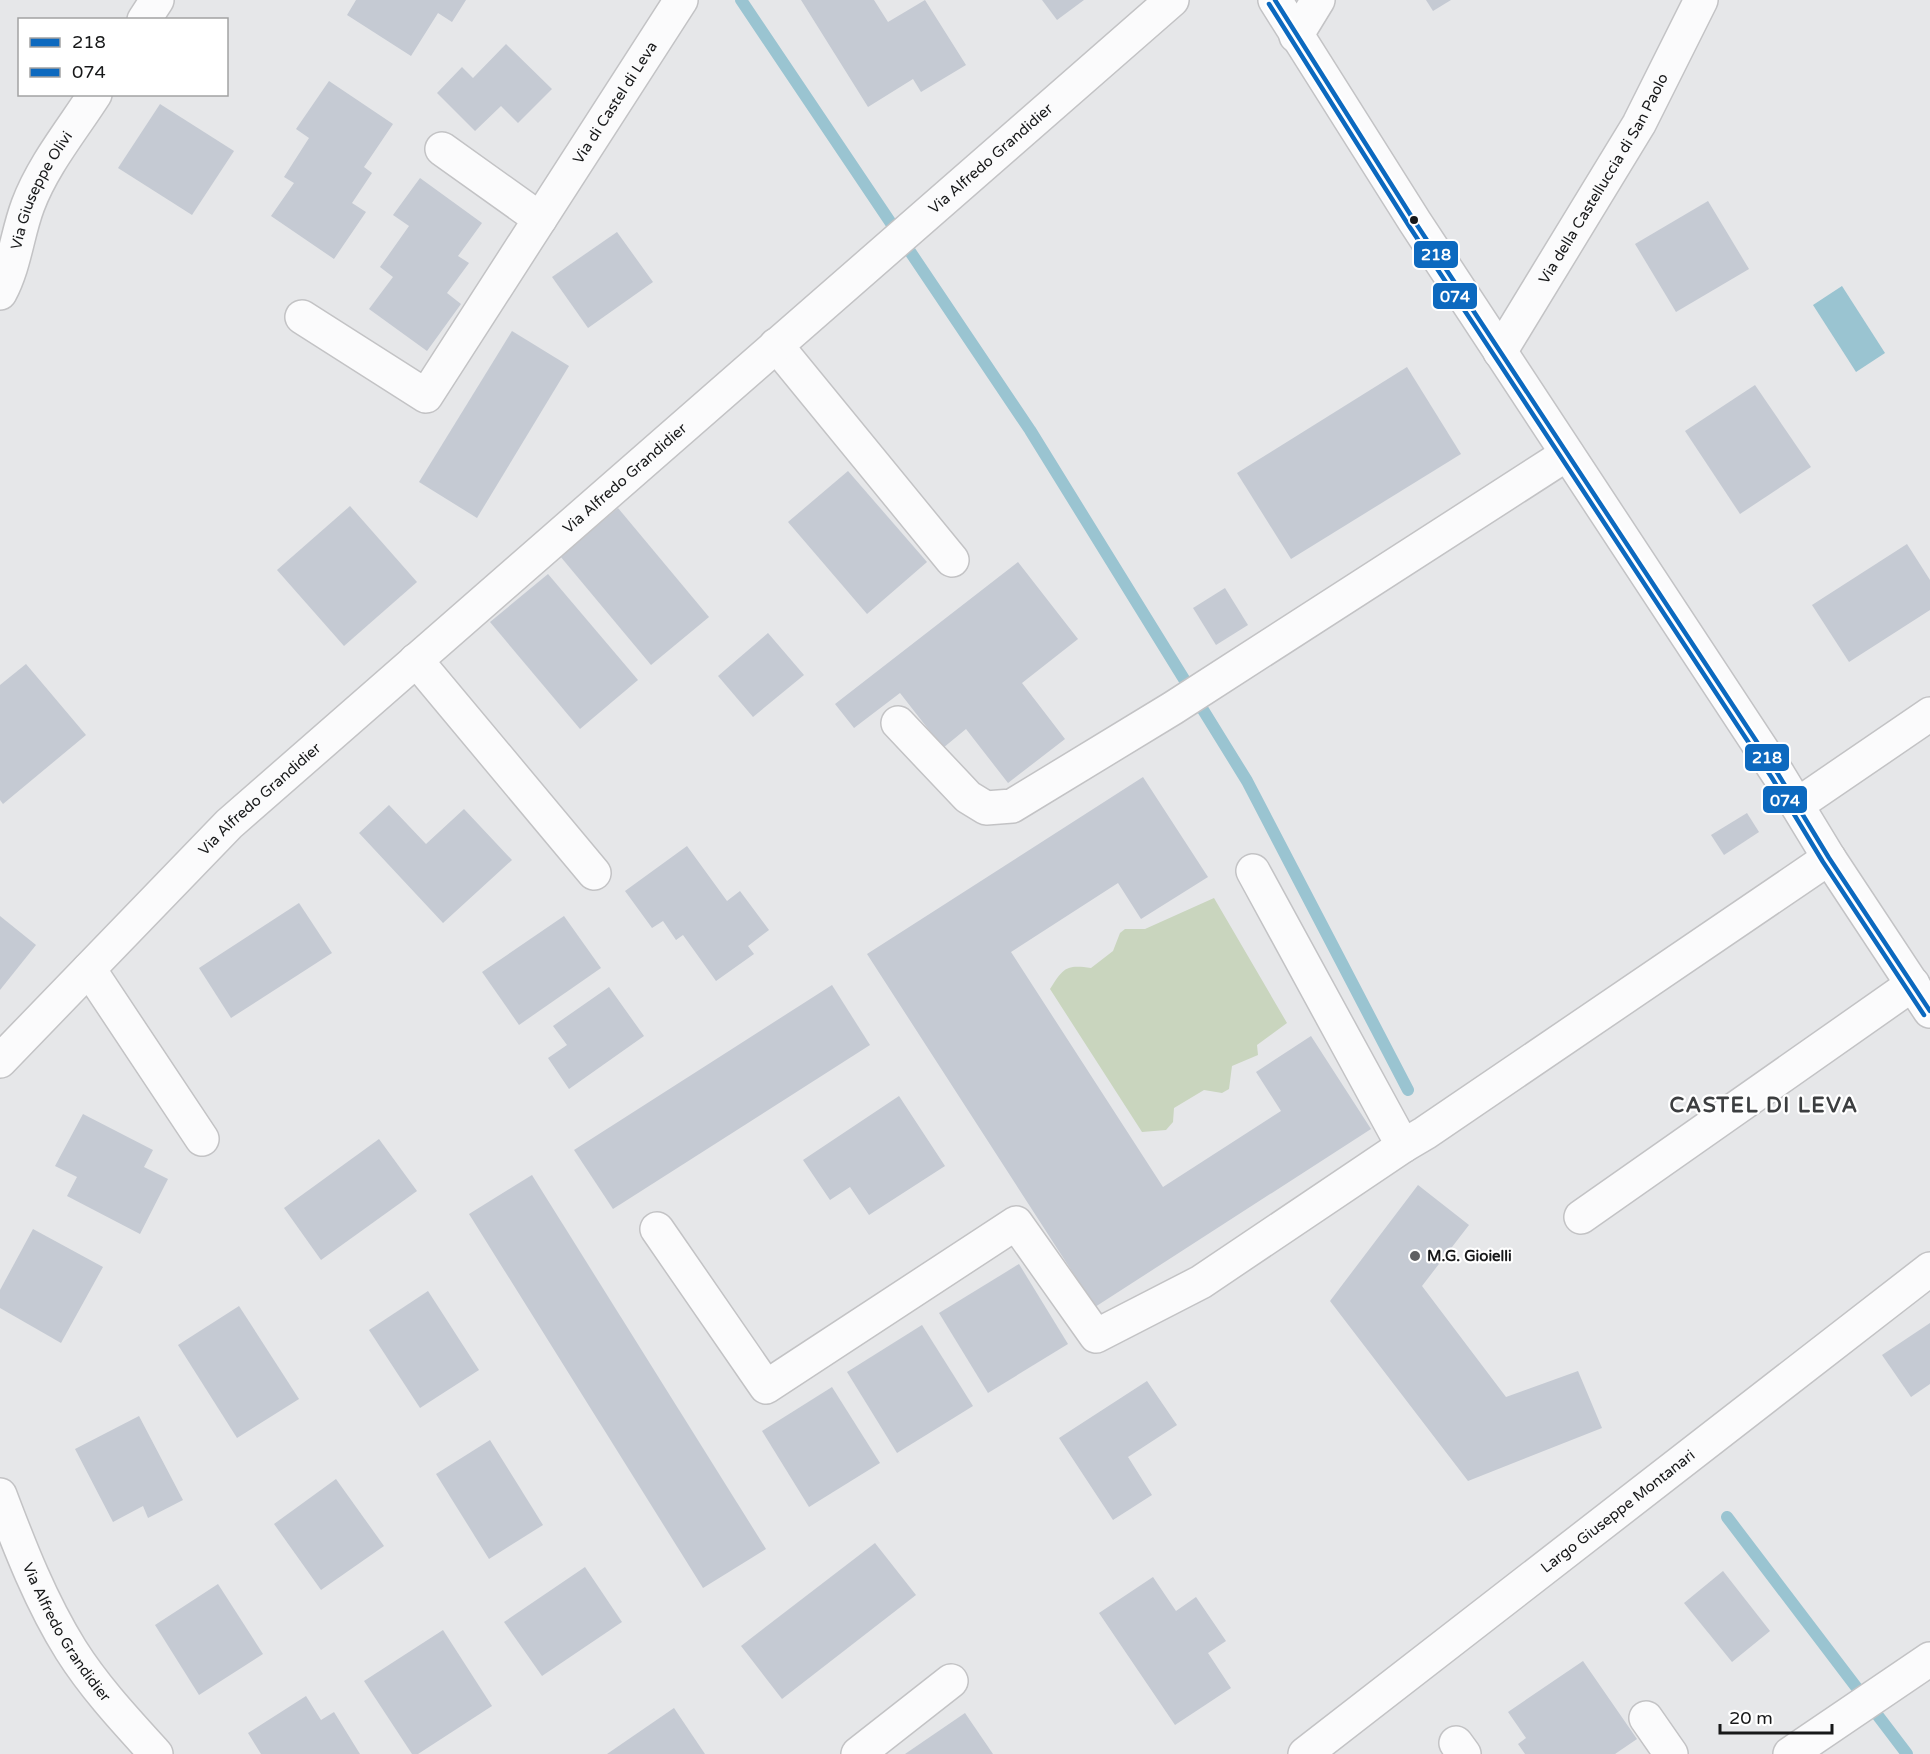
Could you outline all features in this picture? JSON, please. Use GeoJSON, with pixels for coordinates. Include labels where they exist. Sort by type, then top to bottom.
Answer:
{"type":"FeatureCollection","features":[{"type":"Feature","properties":{"kind":"street"},"geometry":{"type":"LineString","coordinates":[[145,18],[157,0]]}},
{"type":"Feature","properties":{"kind":"street","name":"Via di Castel di Leva"},"geometry":{"type":"LineString","coordinates":[[302,318],[426,396],[681,0]]}},
{"type":"Feature","properties":{"kind":"street","name":"Via Alfredo Grandidier"},"geometry":{"type":"LineString","coordinates":[[0,1061],[229,824],[1172,0]]}},
{"type":"Feature","properties":{"kind":"street"},"geometry":{"type":"LineString","coordinates":[[1275,0],[1415,222],[1930,1011]]}},
{"type":"Feature","properties":{"kind":"street"},"geometry":{"type":"LineString","coordinates":[[1296,36],[1318,0]]}},
{"type":"Feature","properties":{"kind":"street","name":"Via della Castelluccia di San Paolo"},"geometry":{"type":"LineString","coordinates":[[1500,351],[1639,124],[1701,0]]}},
{"type":"Feature","properties":{"kind":"street","name":"Via Giuseppe Olivi"},"geometry":{"type":"LineString","coordinates":[[0,292],[12,264],[24,216],[38,181],[94,96]]}},
{"type":"Feature","properties":{"kind":"street"},"geometry":{"type":"LineString","coordinates":[[442,149],[544,211]]}},
{"type":"Feature","properties":{"kind":"street"},"geometry":{"type":"LineString","coordinates":[[776,345],[952,560]]}},
{"type":"Feature","properties":{"kind":"street"},"geometry":{"type":"LineString","coordinates":[[898,723],[968,798],[986,808],[1012,806],[1210,685],[1567,454]]}},
{"type":"Feature","properties":{"kind":"street"},"geometry":{"type":"LineString","coordinates":[[416,660],[594,873]]}},
{"type":"Feature","properties":{"kind":"street"},"geometry":{"type":"LineString","coordinates":[[1797,805],[1930,714]]}},
{"type":"Feature","properties":{"kind":"street"},"geometry":{"type":"LineString","coordinates":[[657,1228],[766,1387],[1016,1223],[1096,1336],[1201,1282],[1829,858]]}},
{"type":"Feature","properties":{"kind":"street"},"geometry":{"type":"LineString","coordinates":[[1253,871],[1403,1146]]}},
{"type":"Feature","properties":{"kind":"street"},"geometry":{"type":"LineString","coordinates":[[89,969],[202,1139]]}},
{"type":"Feature","properties":{"kind":"street"},"geometry":{"type":"LineString","coordinates":[[1581,1216],[1913,984]]}},
{"type":"Feature","properties":{"kind":"street","name":"Largo Giuseppe Montanari"},"geometry":{"type":"LineString","coordinates":[[1305,1754],[1930,1269]]}},
{"type":"Feature","properties":{"kind":"street","name":"Via Alfredo Grandidier"},"geometry":{"type":"LineString","coordinates":[[0,1496],[35,1583],[71,1650],[112,1706],[156,1754]]}},
{"type":"Feature","properties":{"kind":"street"},"geometry":{"type":"LineString","coordinates":[[1790,1754],[1930,1659]]}},
{"type":"Feature","properties":{"kind":"street"},"geometry":{"type":"LineString","coordinates":[[858,1754],[951,1681]]}},
{"type":"Feature","properties":{"kind":"street"},"geometry":{"type":"LineString","coordinates":[[1646,1718],[1671,1754]]}},
{"type":"Feature","properties":{"kind":"green space"},"geometry":{"type":"Polygon","coordinates":[[[1214,898],[1287,1023],[1257,1045],[1258,1055],[1232,1066],[1229,1089],[1222,1093],[1204,1090],[1174,1108],[1173,1122],[1166,1130],[1142,1132],[1050,989],[1066,970],[1075,967],[1091,968],[1113,951],[1120,933],[1125,929],[1145,929],[1214,898]]]}},
{"type":"Feature","properties":{"kind":"water"},"geometry":{"type":"Polygon","coordinates":[[[1842,286],[1885,353],[1856,372],[1813,305],[1842,286]]]}},
{"type":"Feature","properties":{"kind":"building"},"geometry":{"type":"Polygon","coordinates":[[[356,0],[466,0],[452,22],[438,13],[411,56],[347,15],[356,0]]]}},
{"type":"Feature","properties":{"kind":"building"},"geometry":{"type":"Polygon","coordinates":[[[801,0],[874,0],[888,22],[925,0],[966,65],[921,92],[913,79],[868,107],[801,0]]]}},
{"type":"Feature","properties":{"kind":"building"},"geometry":{"type":"Polygon","coordinates":[[[1042,0],[1084,0],[1057,20],[1042,0]]]}},
{"type":"Feature","properties":{"kind":"building"},"geometry":{"type":"Polygon","coordinates":[[[1426,0],[1451,0],[1433,11],[1426,0]]]}},
{"type":"Feature","properties":{"kind":"building"},"geometry":{"type":"Polygon","coordinates":[[[506,44],[552,89],[518,123],[501,106],[475,131],[437,93],[462,67],[473,78],[506,44]]]}},
{"type":"Feature","properties":{"kind":"building"},"geometry":{"type":"Polygon","coordinates":[[[329,81],[393,124],[364,167],[372,173],[352,203],[366,212],[334,259],[271,216],[294,183],[284,177],[309,138],[296,129],[329,81]]]}},
{"type":"Feature","properties":{"kind":"building"},"geometry":{"type":"Polygon","coordinates":[[[160,104],[234,151],[192,215],[118,168],[160,104]]]}},
{"type":"Feature","properties":{"kind":"building"},"geometry":{"type":"Polygon","coordinates":[[[420,178],[482,223],[458,256],[469,263],[447,293],[461,304],[427,351],[369,309],[393,277],[380,267],[409,226],[393,215],[420,178]]]}},
{"type":"Feature","properties":{"kind":"building"},"geometry":{"type":"Polygon","coordinates":[[[1708,201],[1749,269],[1676,312],[1635,244],[1708,201]]]}},
{"type":"Feature","properties":{"kind":"building"},"geometry":{"type":"Polygon","coordinates":[[[617,232],[653,282],[588,328],[552,277],[617,232]]]}},
{"type":"Feature","properties":{"kind":"building"},"geometry":{"type":"Polygon","coordinates":[[[512,331],[569,366],[477,518],[419,482],[512,331]]]}},
{"type":"Feature","properties":{"kind":"building"},"geometry":{"type":"Polygon","coordinates":[[[1407,367],[1461,454],[1291,559],[1237,473],[1407,367]]]}},
{"type":"Feature","properties":{"kind":"building"},"geometry":{"type":"Polygon","coordinates":[[[1755,385],[1811,467],[1740,514],[1685,431],[1755,385]]]}},
{"type":"Feature","properties":{"kind":"building"},"geometry":{"type":"Polygon","coordinates":[[[848,471],[927,562],[867,614],[788,522],[848,471]]]}},
{"type":"Feature","properties":{"kind":"building"},"geometry":{"type":"Polygon","coordinates":[[[350,506],[417,582],[344,646],[277,570],[350,506]]]}},
{"type":"Feature","properties":{"kind":"building"},"geometry":{"type":"Polygon","coordinates":[[[618,508],[709,617],[651,665],[560,556],[618,508]]]}},
{"type":"Feature","properties":{"kind":"building"},"geometry":{"type":"Polygon","coordinates":[[[1907,544],[1930,580],[1930,610],[1849,662],[1812,605],[1907,544]]]}},
{"type":"Feature","properties":{"kind":"building"},"geometry":{"type":"Polygon","coordinates":[[[1018,562],[1078,639],[1022,683],[1065,739],[1008,783],[966,729],[943,748],[900,693],[854,728],[835,704],[1018,562]]]}},
{"type":"Feature","properties":{"kind":"building"},"geometry":{"type":"Polygon","coordinates":[[[548,574],[638,680],[580,729],[490,622],[548,574]]]}},
{"type":"Feature","properties":{"kind":"building"},"geometry":{"type":"Polygon","coordinates":[[[1225,588],[1248,625],[1216,645],[1193,608],[1225,588]]]}},
{"type":"Feature","properties":{"kind":"building"},"geometry":{"type":"Polygon","coordinates":[[[768,633],[804,675],[753,717],[718,676],[768,633]]]}},
{"type":"Feature","properties":{"kind":"building"},"geometry":{"type":"Polygon","coordinates":[[[26,664],[86,735],[3,804],[0,800],[0,685],[26,664]]]}},
{"type":"Feature","properties":{"kind":"building"},"geometry":{"type":"Polygon","coordinates":[[[1143,777],[1208,877],[1141,919],[1118,883],[1011,952],[1163,1187],[1281,1111],[1256,1072],[1311,1036],[1371,1129],[1095,1307],[867,954],[1143,777]]]}},
{"type":"Feature","properties":{"kind":"building"},"geometry":{"type":"Polygon","coordinates":[[[389,805],[426,844],[464,809],[512,860],[443,923],[359,833],[389,805]]]}},
{"type":"Feature","properties":{"kind":"building"},"geometry":{"type":"Polygon","coordinates":[[[1747,813],[1759,832],[1724,855],[1711,835],[1747,813]]]}},
{"type":"Feature","properties":{"kind":"building"},"geometry":{"type":"Polygon","coordinates":[[[687,846],[727,901],[740,891],[769,930],[748,946],[754,954],[716,981],[683,935],[676,940],[663,921],[652,928],[625,891],[687,846]]]}},
{"type":"Feature","properties":{"kind":"building"},"geometry":{"type":"Polygon","coordinates":[[[299,903],[332,953],[231,1018],[199,968],[299,903]]]}},
{"type":"Feature","properties":{"kind":"building"},"geometry":{"type":"Polygon","coordinates":[[[0,916],[36,945],[0,990],[0,916]]]}},
{"type":"Feature","properties":{"kind":"building"},"geometry":{"type":"Polygon","coordinates":[[[564,916],[601,968],[519,1025],[482,972],[564,916]]]}},
{"type":"Feature","properties":{"kind":"building"},"geometry":{"type":"Polygon","coordinates":[[[832,985],[870,1045],[613,1209],[574,1150],[832,985]]]}},
{"type":"Feature","properties":{"kind":"building"},"geometry":{"type":"Polygon","coordinates":[[[609,987],[644,1036],[569,1089],[548,1058],[567,1045],[553,1026],[609,987]]]}},
{"type":"Feature","properties":{"kind":"building"},"geometry":{"type":"Polygon","coordinates":[[[899,1096],[945,1166],[869,1215],[850,1187],[830,1200],[803,1160],[899,1096]]]}},
{"type":"Feature","properties":{"kind":"building"},"geometry":{"type":"Polygon","coordinates":[[[83,1114],[153,1150],[144,1167],[168,1179],[140,1234],[67,1196],[77,1177],[55,1166],[83,1114]]]}},
{"type":"Feature","properties":{"kind":"building"},"geometry":{"type":"Polygon","coordinates":[[[379,1139],[417,1191],[321,1260],[284,1208],[379,1139]]]}},
{"type":"Feature","properties":{"kind":"building"},"geometry":{"type":"Polygon","coordinates":[[[532,1175],[766,1549],[703,1588],[469,1214],[532,1175]]]}},
{"type":"Feature","properties":{"kind":"building"},"geometry":{"type":"Polygon","coordinates":[[[1418,1185],[1469,1225],[1422,1286],[1506,1397],[1578,1371],[1602,1428],[1468,1481],[1330,1301],[1418,1185]]]}},
{"type":"Feature","properties":{"kind":"building"},"geometry":{"type":"Polygon","coordinates":[[[33,1229],[103,1267],[61,1343],[0,1308],[0,1290],[33,1229]]]}},
{"type":"Feature","properties":{"kind":"building"},"geometry":{"type":"Polygon","coordinates":[[[1019,1264],[1068,1344],[988,1393],[939,1313],[1019,1264]]]}},
{"type":"Feature","properties":{"kind":"building"},"geometry":{"type":"Polygon","coordinates":[[[428,1291],[479,1370],[420,1408],[369,1330],[428,1291]]]}},
{"type":"Feature","properties":{"kind":"building"},"geometry":{"type":"Polygon","coordinates":[[[239,1306],[299,1399],[237,1438],[178,1345],[239,1306]]]}},
{"type":"Feature","properties":{"kind":"building"},"geometry":{"type":"Polygon","coordinates":[[[1930,1323],[1930,1384],[1911,1397],[1882,1355],[1930,1323]]]}},
{"type":"Feature","properties":{"kind":"building"},"geometry":{"type":"Polygon","coordinates":[[[922,1325],[973,1406],[897,1453],[847,1372],[922,1325]]]}},
{"type":"Feature","properties":{"kind":"building"},"geometry":{"type":"Polygon","coordinates":[[[1147,1381],[1177,1425],[1128,1457],[1152,1495],[1113,1520],[1059,1438],[1147,1381]]]}},
{"type":"Feature","properties":{"kind":"building"},"geometry":{"type":"Polygon","coordinates":[[[832,1387],[880,1463],[809,1507],[762,1431],[832,1387]]]}},
{"type":"Feature","properties":{"kind":"building"},"geometry":{"type":"Polygon","coordinates":[[[139,1416],[183,1500],[148,1518],[143,1506],[113,1522],[75,1449],[139,1416]]]}},
{"type":"Feature","properties":{"kind":"building"},"geometry":{"type":"Polygon","coordinates":[[[490,1440],[543,1525],[489,1559],[436,1474],[490,1440]]]}},
{"type":"Feature","properties":{"kind":"building"},"geometry":{"type":"Polygon","coordinates":[[[336,1479],[384,1546],[321,1590],[274,1524],[336,1479]]]}},
{"type":"Feature","properties":{"kind":"building"},"geometry":{"type":"Polygon","coordinates":[[[875,1543],[916,1595],[782,1699],[741,1646],[875,1543]]]}},
{"type":"Feature","properties":{"kind":"building"},"geometry":{"type":"Polygon","coordinates":[[[585,1567],[622,1622],[542,1676],[504,1622],[585,1567]]]}},
{"type":"Feature","properties":{"kind":"building"},"geometry":{"type":"Polygon","coordinates":[[[1723,1571],[1770,1631],[1732,1662],[1684,1603],[1723,1571]]]}},
{"type":"Feature","properties":{"kind":"building"},"geometry":{"type":"Polygon","coordinates":[[[1153,1577],[1176,1611],[1196,1597],[1226,1641],[1208,1653],[1231,1688],[1175,1725],[1099,1613],[1153,1577]]]}},
{"type":"Feature","properties":{"kind":"building"},"geometry":{"type":"Polygon","coordinates":[[[218,1584],[263,1654],[199,1695],[155,1625],[218,1584]]]}},
{"type":"Feature","properties":{"kind":"building"},"geometry":{"type":"Polygon","coordinates":[[[443,1630],[492,1706],[418,1754],[412,1754],[364,1681],[443,1630]]]}},
{"type":"Feature","properties":{"kind":"building"},"geometry":{"type":"Polygon","coordinates":[[[1583,1661],[1637,1739],[1615,1754],[1525,1754],[1518,1744],[1526,1738],[1508,1712],[1583,1661]]]}},
{"type":"Feature","properties":{"kind":"building"},"geometry":{"type":"Polygon","coordinates":[[[306,1696],[321,1720],[334,1712],[360,1754],[261,1754],[248,1733],[306,1696]]]}},
{"type":"Feature","properties":{"kind":"building"},"geometry":{"type":"Polygon","coordinates":[[[674,1708],[705,1754],[607,1754],[674,1708]]]}},
{"type":"Feature","properties":{"kind":"building"},"geometry":{"type":"Polygon","coordinates":[[[965,1713],[993,1754],[905,1754],[965,1713]]]}},
{"type":"Feature","properties":{"kind":"waterway"},"geometry":{"type":"LineString","coordinates":[[741,0],[1030,430],[1247,781],[1408,1090]]}},
{"type":"Feature","properties":{"kind":"waterway"},"geometry":{"type":"LineString","coordinates":[[1727,1517],[1907,1754]]}},
{"type":"Feature","properties":{"kind":"transit line","name":"218"},"geometry":{"type":"LineString","coordinates":[[1275,0],[1415,222],[1778,774],[1829,858],[1930,1011]]}},
{"type":"Feature","properties":{"kind":"transit line","name":"074"},"geometry":{"type":"LineString","coordinates":[[1269,4],[1409,226],[1772,778],[1823,862],[1924,1015]]}},
{"type":"Feature","properties":{"kind":"place","name":"M.G. Gioielli"},"geometry":{"type":"Point","coordinates":[1415,1256]}},
{"type":"Feature","properties":{"kind":"district","name":"CASTEL DI LEVA"},"geometry":{"type":"Point","coordinates":[1764,1105]}}]}
